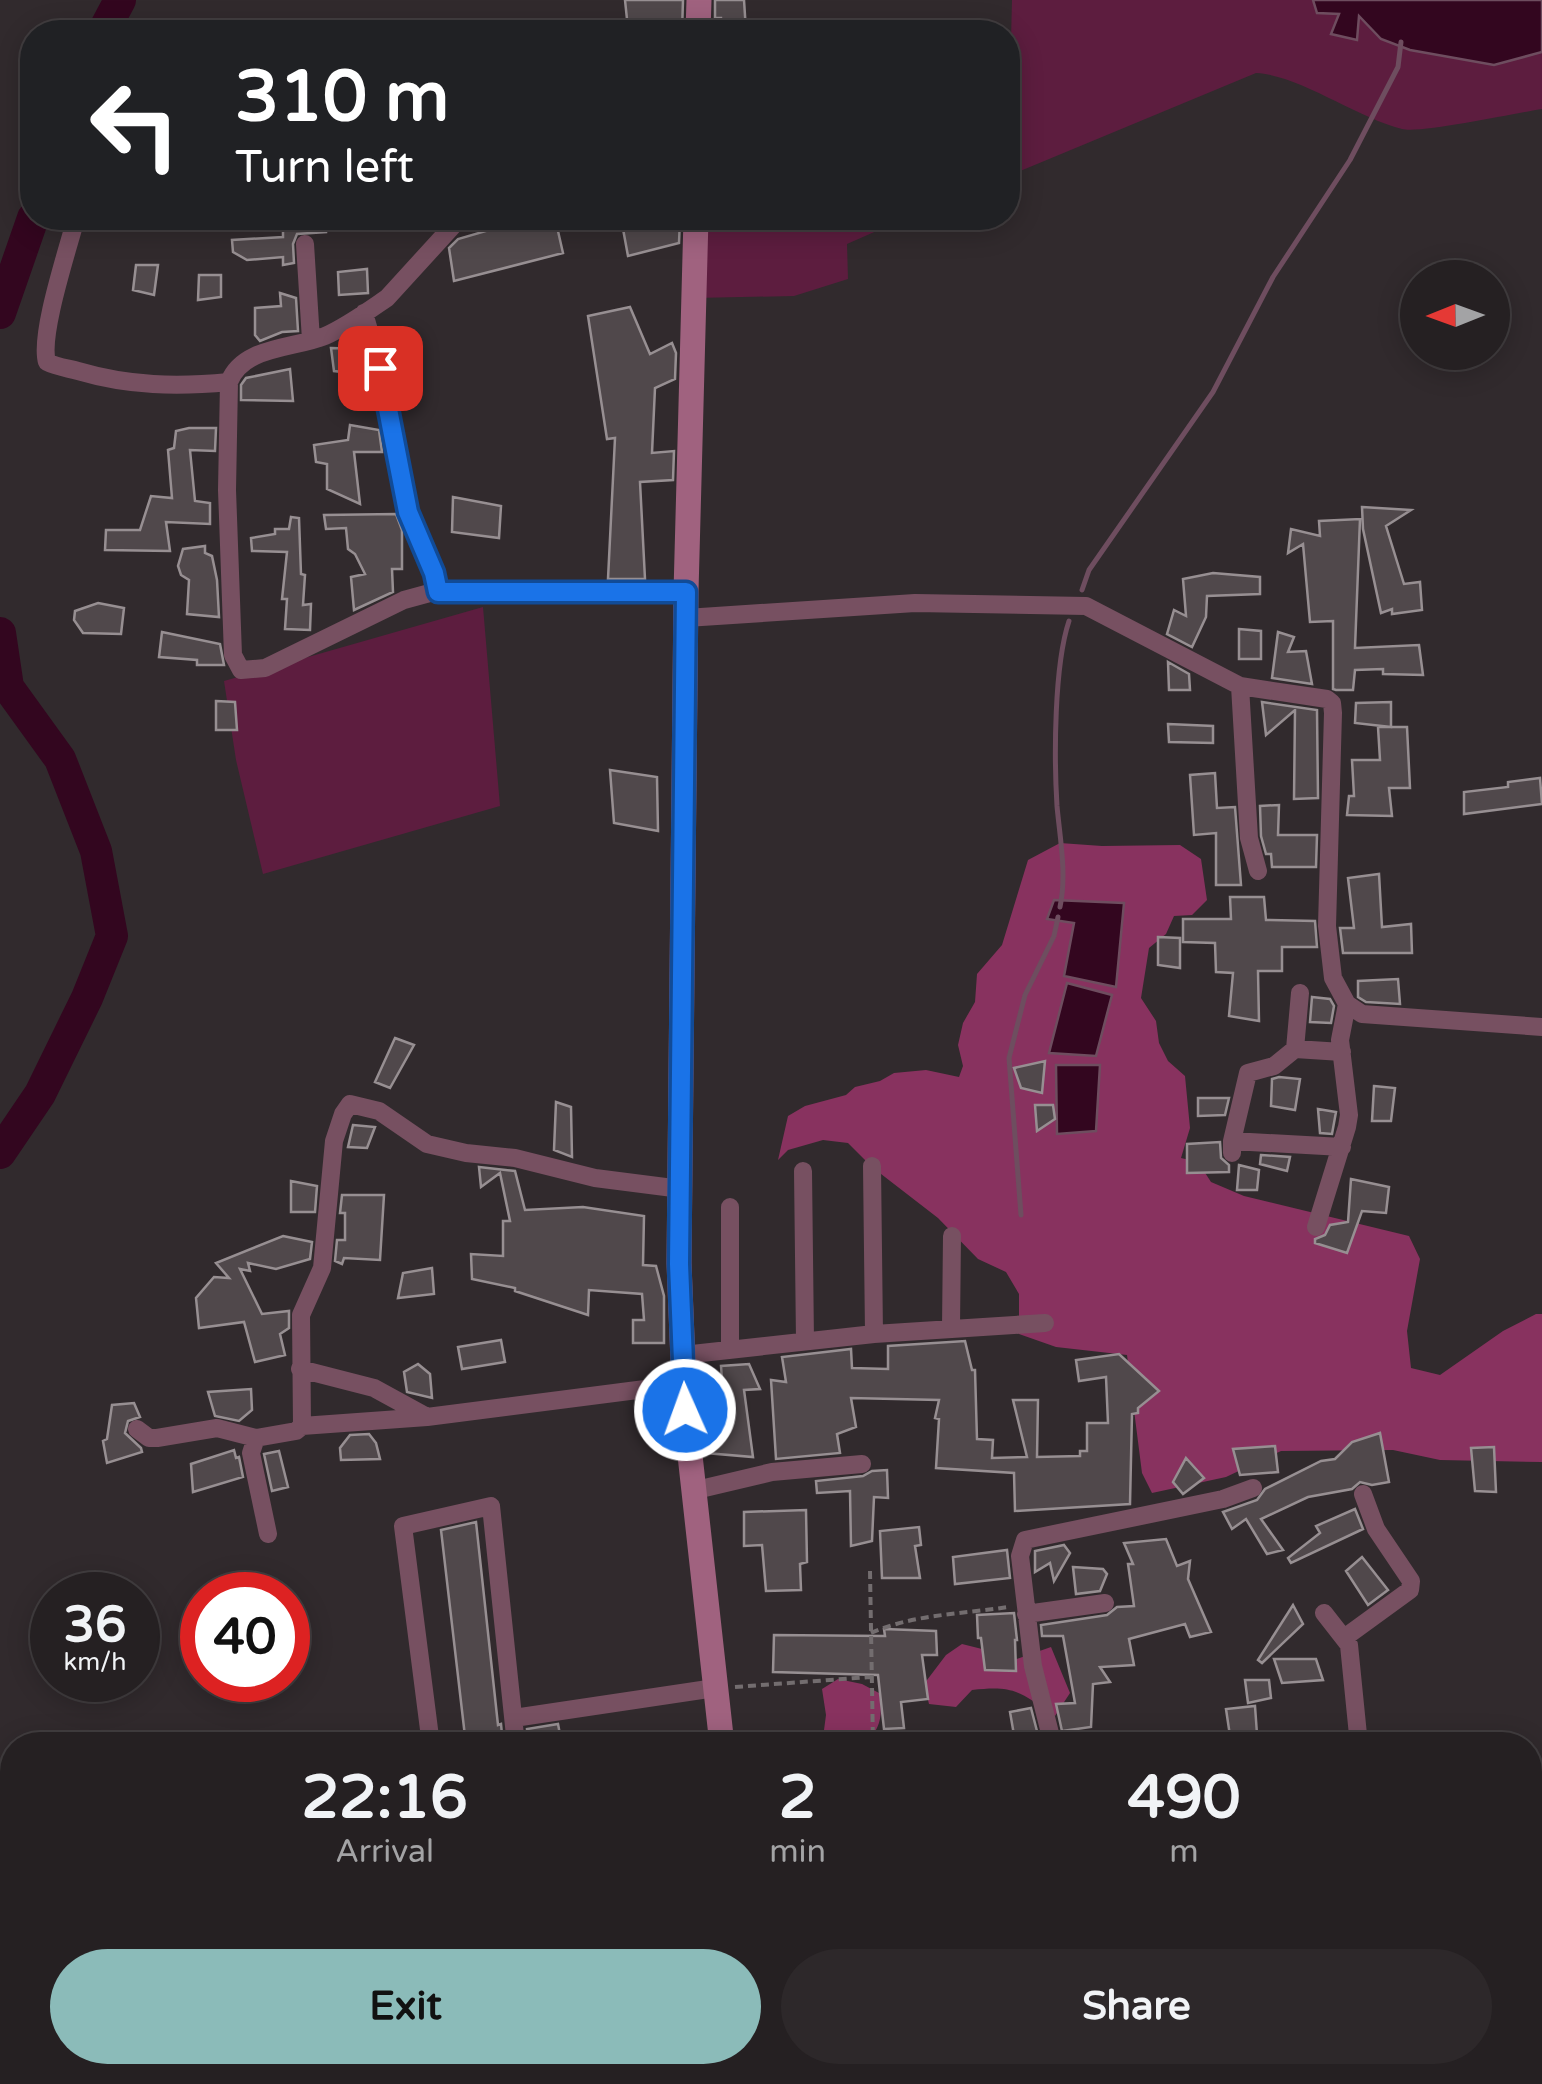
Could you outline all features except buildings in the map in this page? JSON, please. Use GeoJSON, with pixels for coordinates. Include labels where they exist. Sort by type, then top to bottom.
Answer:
{"type":"FeatureCollection","features":[{"type":"Feature","properties":{"kind":"street"},"geometry":{"type":"LineString","coordinates":[[73,230],[47,332],[44,352],[48,362],[137,384],[229,382]]}},
{"type":"Feature","properties":{"kind":"street"},"geometry":{"type":"LineString","coordinates":[[449,230],[387,298],[364,313],[325,336],[247,358],[235,368],[229,382],[227,490],[233,655],[241,670],[265,668],[404,600],[438,592],[686,605],[1086,606],[1240,686],[1322,698],[1332,703],[1326,906],[1333,978],[1347,1004],[1362,1014],[1542,1026]]}},
{"type":"Feature","properties":{"kind":"street"},"geometry":{"type":"LineString","coordinates":[[696,230],[686,605],[683,1355],[692,1490],[720,1732]]}},
{"type":"Feature","properties":{"kind":"street"},"geometry":{"type":"LineString","coordinates":[[305,244],[311,340]]}},
{"type":"Feature","properties":{"kind":"street"},"geometry":{"type":"LineString","coordinates":[[364,313],[380,368],[408,512],[438,592]]}},
{"type":"Feature","properties":{"kind":"street"},"geometry":{"type":"LineString","coordinates":[[1240,686],[1250,838],[1258,871]]}},
{"type":"Feature","properties":{"kind":"street"},"geometry":{"type":"LineString","coordinates":[[1295,1049],[1300,993]]}},
{"type":"Feature","properties":{"kind":"street"},"geometry":{"type":"LineString","coordinates":[[1316,1227],[1349,1115],[1340,1040],[1347,1004]]}},
{"type":"Feature","properties":{"kind":"street"},"geometry":{"type":"LineString","coordinates":[[1342,1052],[1295,1049],[1274,1066],[1248,1072],[1232,1147],[1342,1147]]}},
{"type":"Feature","properties":{"kind":"street"},"geometry":{"type":"LineString","coordinates":[[302,1426],[301,1315],[322,1268],[334,1141],[350,1104],[379,1110],[427,1144],[515,1158],[594,1178],[681,1189]]}},
{"type":"Feature","properties":{"kind":"street"},"geometry":{"type":"LineString","coordinates":[[872,1166],[874,1334]]}},
{"type":"Feature","properties":{"kind":"street"},"geometry":{"type":"LineString","coordinates":[[803,1171],[804,1341]]}},
{"type":"Feature","properties":{"kind":"street"},"geometry":{"type":"LineString","coordinates":[[730,1207],[730,1350]]}},
{"type":"Feature","properties":{"kind":"street"},"geometry":{"type":"LineString","coordinates":[[951,1328],[952,1236]]}},
{"type":"Feature","properties":{"kind":"street"},"geometry":{"type":"LineString","coordinates":[[683,1355],[874,1334],[1044,1322]]}},
{"type":"Feature","properties":{"kind":"street"},"geometry":{"type":"LineString","coordinates":[[300,1369],[374,1388],[427,1417]]}},
{"type":"Feature","properties":{"kind":"street"},"geometry":{"type":"LineString","coordinates":[[137,1428],[149,1438],[217,1428],[256,1438],[296,1431],[302,1426],[427,1417],[684,1384]]}},
{"type":"Feature","properties":{"kind":"street"},"geometry":{"type":"LineString","coordinates":[[256,1438],[251,1453],[268,1534]]}},
{"type":"Feature","properties":{"kind":"street"},"geometry":{"type":"LineString","coordinates":[[692,1490],[772,1472],[862,1464]]}},
{"type":"Feature","properties":{"kind":"street"},"geometry":{"type":"LineString","coordinates":[[1050,1732],[1033,1666],[1020,1556],[1025,1540],[1223,1498],[1253,1488]]}},
{"type":"Feature","properties":{"kind":"street"},"geometry":{"type":"LineString","coordinates":[[1344,1638],[1410,1590],[1411,1582],[1376,1530],[1363,1494]]}},
{"type":"Feature","properties":{"kind":"street"},"geometry":{"type":"LineString","coordinates":[[429,1732],[403,1526],[491,1506],[515,1732]]}},
{"type":"Feature","properties":{"kind":"street"},"geometry":{"type":"LineString","coordinates":[[1026,1609],[1105,1603]]}},
{"type":"Feature","properties":{"kind":"street"},"geometry":{"type":"LineString","coordinates":[[1324,1614],[1349,1645],[1358,1732]]}},
{"type":"Feature","properties":{"kind":"street"},"geometry":{"type":"LineString","coordinates":[[514,1718],[715,1688]]}},
{"type":"Feature","properties":{"kind":"path"},"geometry":{"type":"LineString","coordinates":[[870,1571],[872,1732]]}},
{"type":"Feature","properties":{"kind":"path"},"geometry":{"type":"LineString","coordinates":[[871,1632],[947,1614],[1026,1609]]}},
{"type":"Feature","properties":{"kind":"path"},"geometry":{"type":"LineString","coordinates":[[715,1688],[872,1676]]}},
{"type":"Feature","properties":{"kind":"shaded area"},"geometry":{"type":"Polygon","coordinates":[[[1012,0],[1542,0],[1542,109],[1447,126],[1402,129],[1309,88],[1256,73],[1020,171],[1020,20],[1011,20],[1012,0]]]}},
{"type":"Feature","properties":{"kind":"shaded area"},"geometry":{"type":"Polygon","coordinates":[[[1313,0],[1542,0],[1542,52],[1494,65],[1410,50],[1381,39],[1359,16],[1357,40],[1331,34],[1339,14],[1317,13],[1313,0]]]}},
{"type":"Feature","properties":{"kind":"shaded area"},"geometry":{"type":"Polygon","coordinates":[[[695,230],[879,230],[847,244],[848,279],[794,296],[695,298],[695,230]]]}},
{"type":"Feature","properties":{"kind":"shaded area"},"geometry":{"type":"Polygon","coordinates":[[[483,607],[500,806],[263,874],[236,760],[224,681],[483,607]]]}},
{"type":"Feature","properties":{"kind":"shaded area"},"geometry":{"type":"Polygon","coordinates":[[[1060,843],[1180,845],[1201,859],[1207,900],[1192,915],[1174,916],[1166,934],[1149,948],[1141,998],[1156,1021],[1159,1043],[1168,1061],[1185,1076],[1190,1128],[1181,1158],[1198,1162],[1211,1182],[1244,1196],[1409,1236],[1420,1259],[1407,1331],[1411,1368],[1440,1375],[1503,1331],[1542,1314],[1542,1462],[1440,1460],[1393,1450],[1281,1451],[1226,1477],[1152,1493],[1142,1473],[1127,1355],[1056,1347],[1019,1334],[1019,1294],[1006,1272],[978,1259],[938,1218],[872,1167],[848,1143],[823,1140],[788,1150],[778,1160],[788,1116],[805,1106],[846,1095],[855,1087],[894,1073],[926,1070],[959,1077],[963,1066],[958,1045],[963,1023],[975,1002],[977,974],[1002,945],[1028,860],[1060,843]]]}},
{"type":"Feature","properties":{"kind":"shaded area"},"geometry":{"type":"Polygon","coordinates":[[[1054,900],[1124,903],[1116,987],[1064,976],[1074,923],[1047,919],[1054,900]]]}},
{"type":"Feature","properties":{"kind":"shaded area"},"geometry":{"type":"Polygon","coordinates":[[[1067,983],[1112,995],[1096,1056],[1049,1053],[1067,983]]]}},
{"type":"Feature","properties":{"kind":"shaded area"},"geometry":{"type":"Polygon","coordinates":[[[1056,1065],[1100,1065],[1096,1131],[1057,1134],[1056,1065]]]}},
{"type":"Feature","properties":{"kind":"shaded area"},"geometry":{"type":"Polygon","coordinates":[[[962,1644],[982,1649],[985,1670],[1051,1647],[1070,1693],[1055,1716],[1025,1696],[998,1689],[972,1690],[956,1707],[929,1704],[924,1684],[946,1655],[962,1644]]]}},
{"type":"Feature","properties":{"kind":"shaded area"},"geometry":{"type":"Polygon","coordinates":[[[838,1679],[862,1684],[879,1693],[880,1720],[875,1732],[824,1732],[822,1689],[838,1679]]]}},
{"type":"Feature","properties":{"kind":"waterway"},"geometry":{"type":"LineString","coordinates":[[109,20],[120,0]]}},
{"type":"Feature","properties":{"kind":"waterway"},"geometry":{"type":"LineString","coordinates":[[1082,590],[1089,570],[1213,392],[1273,277],[1350,160],[1398,67],[1401,42]]}},
{"type":"Feature","properties":{"kind":"waterway"},"geometry":{"type":"LineString","coordinates":[[0,313],[29,230]]}},
{"type":"Feature","properties":{"kind":"waterway"},"geometry":{"type":"LineString","coordinates":[[1060,907],[1063,869],[1056,786],[1056,712],[1060,662],[1069,621]]}},
{"type":"Feature","properties":{"kind":"waterway"},"geometry":{"type":"LineString","coordinates":[[0,633],[8,687],[60,759],[96,851],[112,936],[40,1094],[0,1153]]}},
{"type":"Feature","properties":{"kind":"waterway"},"geometry":{"type":"LineString","coordinates":[[1021,1215],[1009,1058],[1025,995],[1054,936],[1058,917]]}},
{"type":"Feature","properties":{"kind":"route"},"geometry":{"type":"LineString","coordinates":[[380,368],[402,490],[438,592],[686,592],[679,1264],[685,1410]]}}]}
